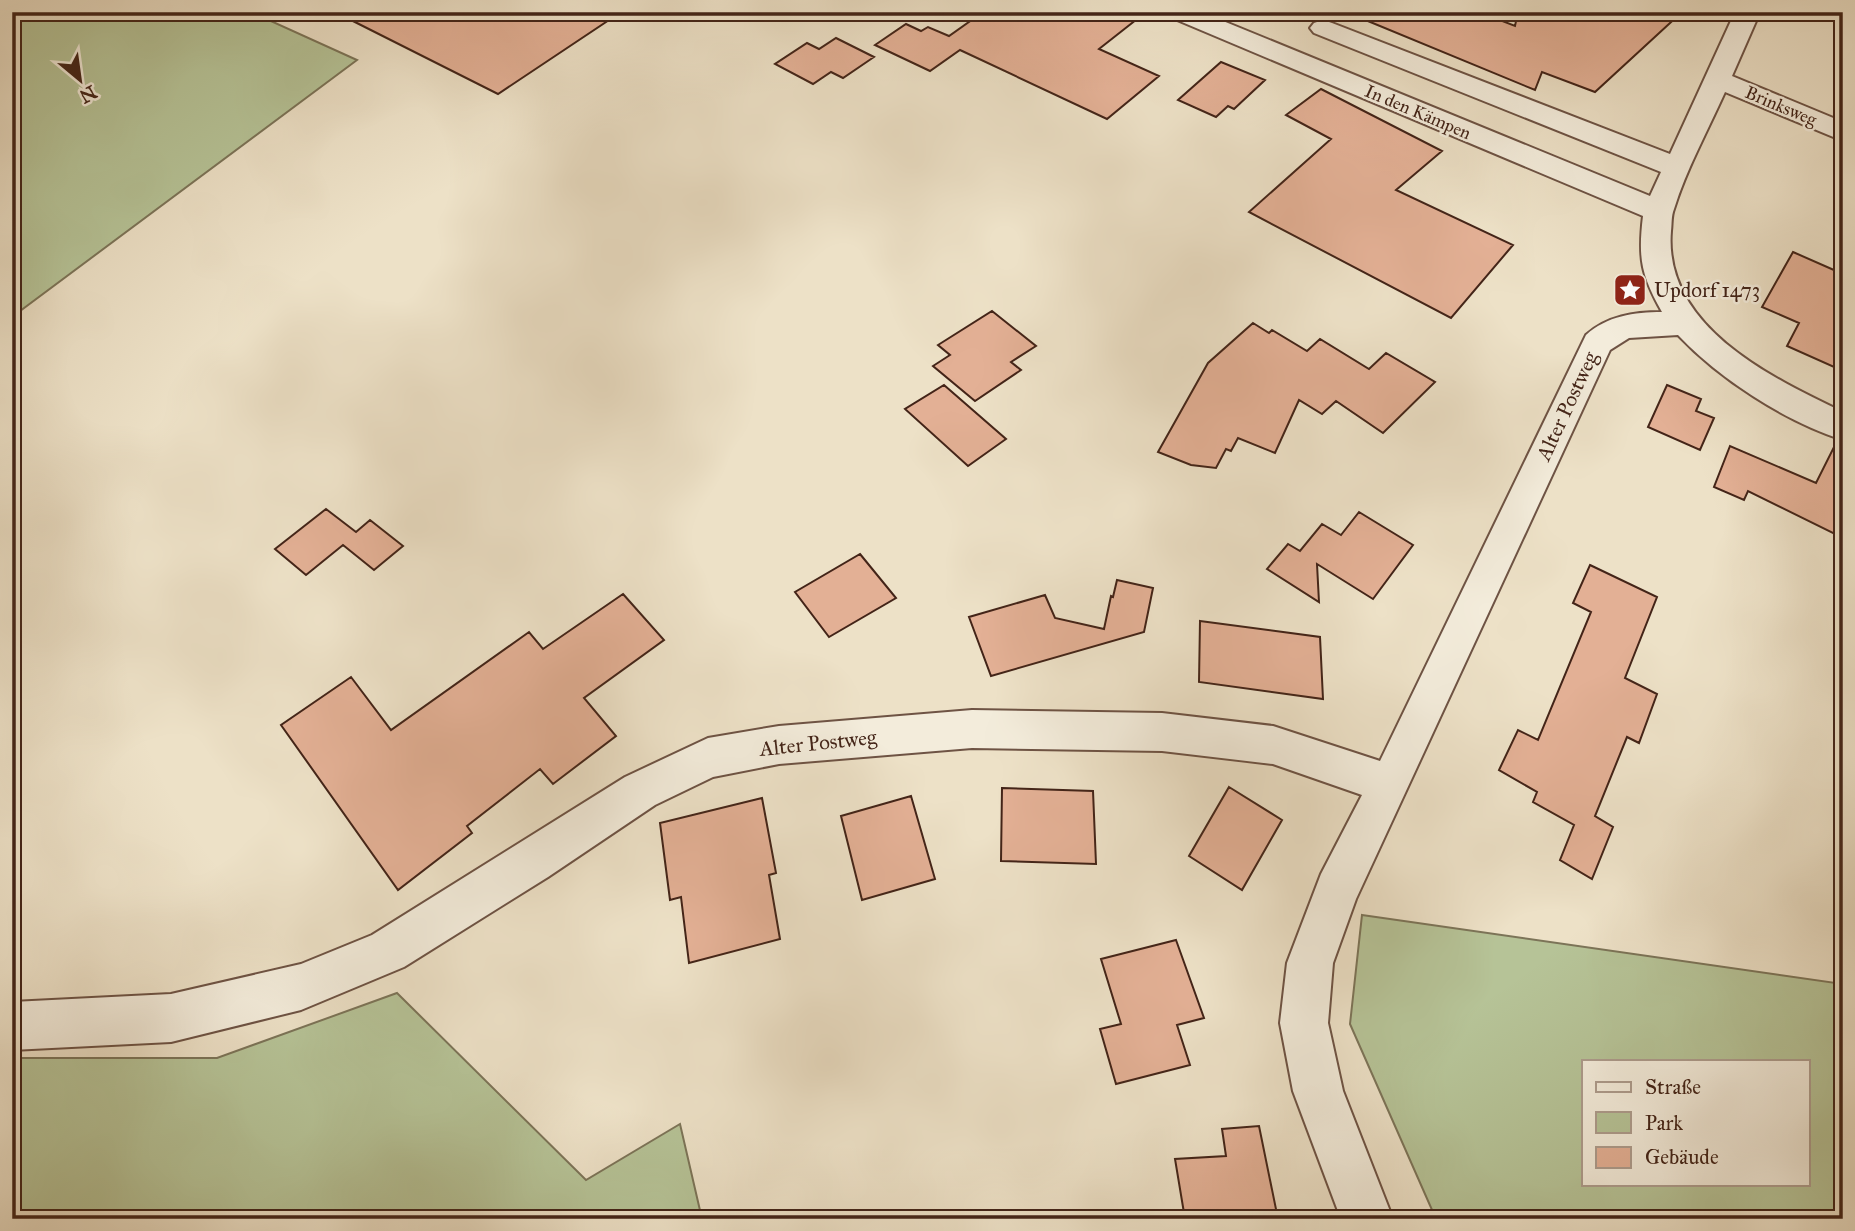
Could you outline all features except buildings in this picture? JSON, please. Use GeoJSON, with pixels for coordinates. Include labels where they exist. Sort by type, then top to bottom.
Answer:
{"type":"FeatureCollection","features":[{"type":"Feature","properties":{"kind":"street","name":"In den Kämpen"},"geometry":{"type":"LineString","coordinates":[[1179,12],[1658,211]]}},
{"type":"Feature","properties":{"kind":"street"},"geometry":{"type":"LineString","coordinates":[[1748,12],[1658,211],[1652,233],[1653,254],[1666,293],[1684,323],[1703,342],[1741,373],[1788,401],[1843,427]]}},
{"type":"Feature","properties":{"kind":"street"},"geometry":{"type":"LineString","coordinates":[[1323,28],[1678,168]]}},
{"type":"Feature","properties":{"kind":"street","name":"Brinksweg"},"geometry":{"type":"LineString","coordinates":[[1719,80],[1843,132]]}},
{"type":"Feature","properties":{"kind":"street","name":"Alter Postweg"},"geometry":{"type":"LineString","coordinates":[[1367,1219],[1318,1091],[1304,1023],[1310,963],[1337,890],[1390,785],[1597,343],[1606,333],[1620,326],[1684,323]]}},
{"type":"Feature","properties":{"kind":"street","name":"Alter Postweg"},"geometry":{"type":"LineString","coordinates":[[12,1026],[171,1018],[301,987],[388,951],[640,791],[708,758],[779,745],[972,729],[1162,732],[1273,745],[1390,785]]}},
{"type":"Feature","properties":{"kind":"green space"},"geometry":{"type":"Polygon","coordinates":[[[12,12],[251,12],[357,60],[12,317],[12,12]]]}},
{"type":"Feature","properties":{"kind":"green space"},"geometry":{"type":"Polygon","coordinates":[[[1362,915],[1843,984],[1843,1219],[1436,1219],[1350,1024],[1362,915]]]}},
{"type":"Feature","properties":{"kind":"green space"},"geometry":{"type":"Polygon","coordinates":[[[397,993],[586,1180],[680,1124],[702,1219],[12,1219],[12,1058],[217,1058],[397,993]]]}},
{"type":"Feature","properties":{"kind":"place","name":"Updorf 1473"},"geometry":{"type":"Point","coordinates":[1630,290]}}]}
